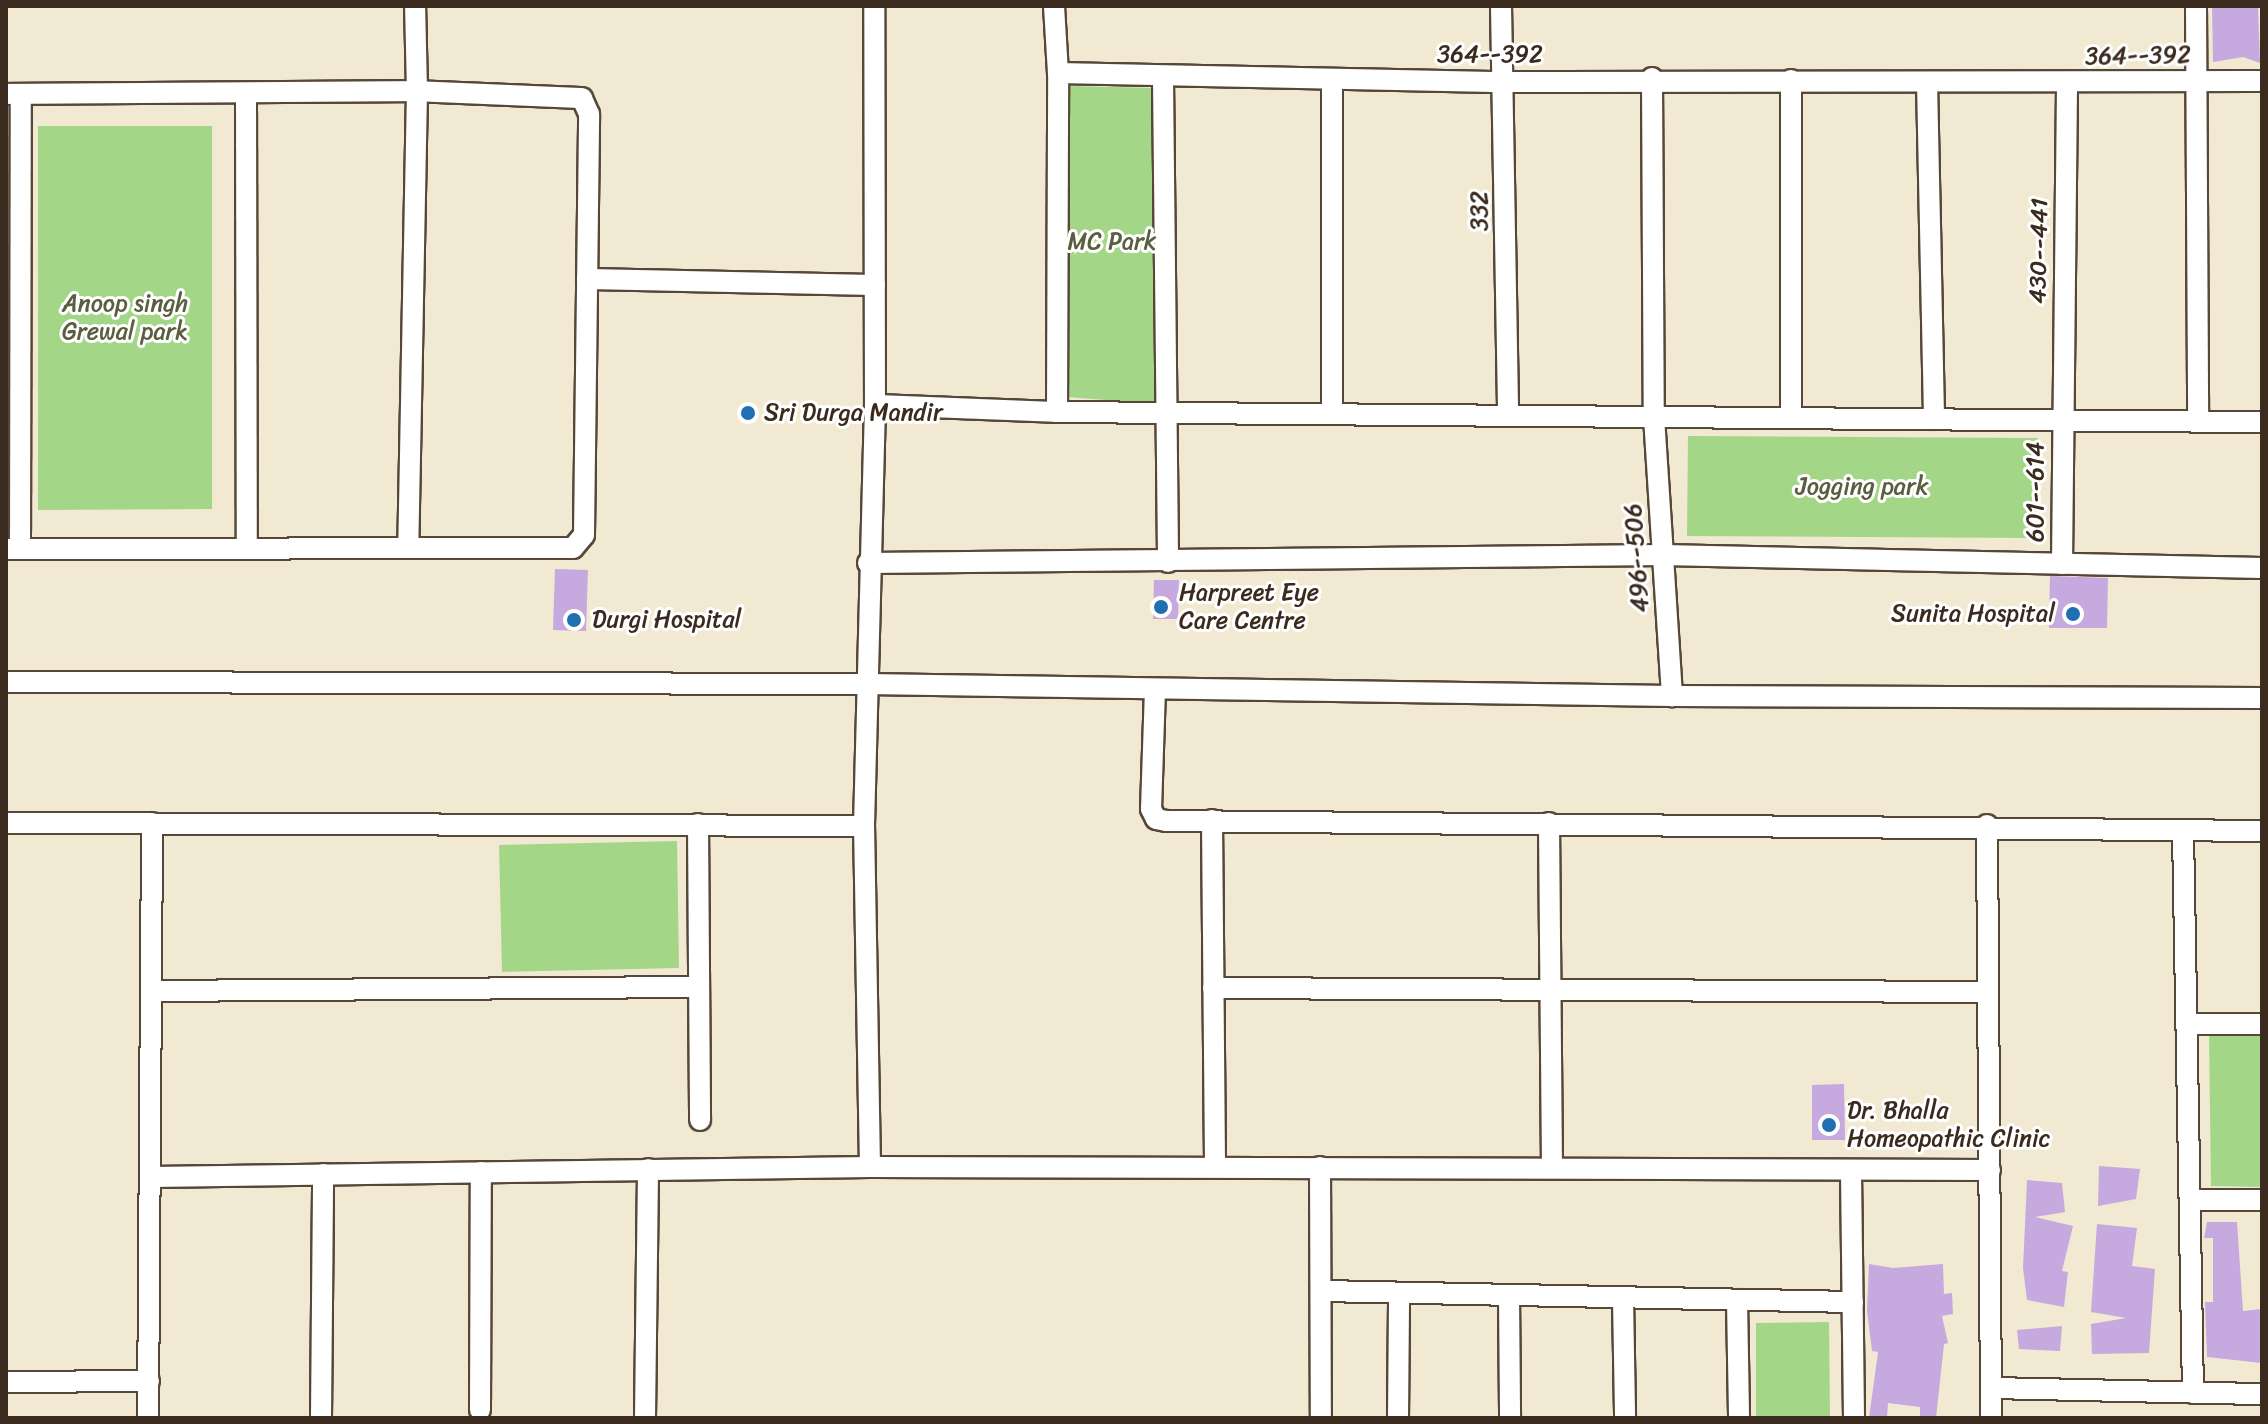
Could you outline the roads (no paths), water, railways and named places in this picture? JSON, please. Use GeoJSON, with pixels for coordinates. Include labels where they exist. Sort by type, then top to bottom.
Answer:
{"type":"FeatureCollection","features":[{"type":"Feature","properties":{"kind":"street"},"geometry":{"type":"LineString","coordinates":[[408,546],[417,91],[415,6]]}},
{"type":"Feature","properties":{"kind":"street"},"geometry":{"type":"LineString","coordinates":[[870,1167],[864,826],[868,563],[875,405],[874,6]]}},
{"type":"Feature","properties":{"kind":"street"},"geometry":{"type":"LineString","coordinates":[[1054,6],[1058,73],[1057,412]]}},
{"type":"Feature","properties":{"kind":"street","name":"332"},"geometry":{"type":"LineString","coordinates":[[1501,6],[1505,82],[1508,416]]}},
{"type":"Feature","properties":{"kind":"street"},"geometry":{"type":"LineString","coordinates":[[2196,6],[2198,421]]}},
{"type":"Feature","properties":{"kind":"street","name":"364--392"},"geometry":{"type":"LineString","coordinates":[[1058,73],[1163,79],[1332,81],[1505,82],[1652,78],[2067,83],[2262,81]]}},
{"type":"Feature","properties":{"kind":"street","name":"496--506"},"geometry":{"type":"LineString","coordinates":[[1652,78],[1654,417],[1672,696]]}},
{"type":"Feature","properties":{"kind":"street"},"geometry":{"type":"LineString","coordinates":[[1163,79],[1168,562]]}},
{"type":"Feature","properties":{"kind":"street"},"geometry":{"type":"LineString","coordinates":[[1791,80],[1791,418]]}},
{"type":"Feature","properties":{"kind":"street"},"geometry":{"type":"LineString","coordinates":[[1332,81],[1332,414]]}},
{"type":"Feature","properties":{"kind":"street"},"geometry":{"type":"LineString","coordinates":[[1927,82],[1934,419]]}},
{"type":"Feature","properties":{"kind":"street","name":"430--441"},"geometry":{"type":"LineString","coordinates":[[2062,420],[2067,83]]}},
{"type":"Feature","properties":{"kind":"street"},"geometry":{"type":"LineString","coordinates":[[417,91],[574,97],[588,104],[581,542],[563,551],[408,546],[13,548],[13,94],[417,91]]}},
{"type":"Feature","properties":{"kind":"street"},"geometry":{"type":"LineString","coordinates":[[246,93],[247,547]]}},
{"type":"Feature","properties":{"kind":"street"},"geometry":{"type":"LineString","coordinates":[[587,279],[875,285]]}},
{"type":"Feature","properties":{"kind":"street"},"geometry":{"type":"LineString","coordinates":[[875,405],[1057,412],[2262,422]]}},
{"type":"Feature","properties":{"kind":"street","name":"601--614"},"geometry":{"type":"LineString","coordinates":[[2062,420],[2062,564]]}},
{"type":"Feature","properties":{"kind":"street"},"geometry":{"type":"LineString","coordinates":[[868,563],[1663,555],[2262,568]]}},
{"type":"Feature","properties":{"kind":"street"},"geometry":{"type":"LineString","coordinates":[[6,682],[866,684],[1672,696],[2262,698]]}},
{"type":"Feature","properties":{"kind":"street"},"geometry":{"type":"LineString","coordinates":[[1155,689],[1151,809],[1156,819],[1166,821],[1987,825],[2262,831]]}},
{"type":"Feature","properties":{"kind":"street"},"geometry":{"type":"LineString","coordinates":[[1212,820],[1215,1167]]}},
{"type":"Feature","properties":{"kind":"street"},"geometry":{"type":"LineString","coordinates":[[6,823],[864,826]]}},
{"type":"Feature","properties":{"kind":"street"},"geometry":{"type":"LineString","coordinates":[[148,1418],[152,823]]}},
{"type":"Feature","properties":{"kind":"street"},"geometry":{"type":"LineString","coordinates":[[1549,823],[1552,1166]]}},
{"type":"Feature","properties":{"kind":"street"},"geometry":{"type":"LineString","coordinates":[[698,824],[700,1120]]}},
{"type":"Feature","properties":{"kind":"street"},"geometry":{"type":"LineString","coordinates":[[1987,825],[1991,1418]]}},
{"type":"Feature","properties":{"kind":"street"},"geometry":{"type":"LineString","coordinates":[[2183,831],[2193,1200],[2193,1393]]}},
{"type":"Feature","properties":{"kind":"street"},"geometry":{"type":"LineString","coordinates":[[151,991],[699,987]]}},
{"type":"Feature","properties":{"kind":"street"},"geometry":{"type":"LineString","coordinates":[[1213,988],[1987,992]]}},
{"type":"Feature","properties":{"kind":"street"},"geometry":{"type":"LineString","coordinates":[[2188,1024],[2262,1024]]}},
{"type":"Feature","properties":{"kind":"street"},"geometry":{"type":"LineString","coordinates":[[152,1177],[870,1167],[1552,1166],[1851,1172],[1990,1170]]}},
{"type":"Feature","properties":{"kind":"street"},"geometry":{"type":"LineString","coordinates":[[1320,1167],[1321,1418]]}},
{"type":"Feature","properties":{"kind":"street"},"geometry":{"type":"LineString","coordinates":[[645,1418],[648,1169]]}},
{"type":"Feature","properties":{"kind":"street"},"geometry":{"type":"LineString","coordinates":[[480,1410],[481,1172]]}},
{"type":"Feature","properties":{"kind":"street"},"geometry":{"type":"LineString","coordinates":[[1851,1172],[1854,1418]]}},
{"type":"Feature","properties":{"kind":"street"},"geometry":{"type":"LineString","coordinates":[[321,1418],[323,1174]]}},
{"type":"Feature","properties":{"kind":"street"},"geometry":{"type":"LineString","coordinates":[[2193,1200],[2262,1200]]}},
{"type":"Feature","properties":{"kind":"street"},"geometry":{"type":"LineString","coordinates":[[1322,1291],[1853,1302]]}},
{"type":"Feature","properties":{"kind":"street"},"geometry":{"type":"LineString","coordinates":[[1398,1418],[1399,1293]]}},
{"type":"Feature","properties":{"kind":"street"},"geometry":{"type":"LineString","coordinates":[[1509,1295],[1510,1418]]}},
{"type":"Feature","properties":{"kind":"street"},"geometry":{"type":"LineString","coordinates":[[1623,1298],[1625,1418]]}},
{"type":"Feature","properties":{"kind":"street"},"geometry":{"type":"LineString","coordinates":[[1737,1300],[1739,1418]]}},
{"type":"Feature","properties":{"kind":"street"},"geometry":{"type":"LineString","coordinates":[[6,1382],[149,1381]]}},
{"type":"Feature","properties":{"kind":"street"},"geometry":{"type":"LineString","coordinates":[[1992,1388],[2262,1394]]}},
{"type":"Feature","properties":{"kind":"place","name":"Sri Durga Mandir"},"geometry":{"type":"Point","coordinates":[748,413]}},
{"type":"Feature","properties":{"kind":"place","name":"Harpreet Eye Care Centre"},"geometry":{"type":"Point","coordinates":[1161,607]}},
{"type":"Feature","properties":{"kind":"place","name":"Sunita Hospital"},"geometry":{"type":"Point","coordinates":[2073,614]}},
{"type":"Feature","properties":{"kind":"place","name":"Durgi Hospital"},"geometry":{"type":"Point","coordinates":[574,620]}},
{"type":"Feature","properties":{"kind":"place","name":"Dr. Bhalla Homeopathic Clinic"},"geometry":{"type":"Point","coordinates":[1829,1125]}},
{"type":"Feature","properties":{"kind":"park label","name":"MC Park"},"geometry":{"type":"Point","coordinates":[1112,242]}},
{"type":"Feature","properties":{"kind":"park label","name":"Anoop singh Grewal park"},"geometry":{"type":"Point","coordinates":[125,318]}},
{"type":"Feature","properties":{"kind":"park label","name":"Jogging park"},"geometry":{"type":"Point","coordinates":[1862,487]}}]}
